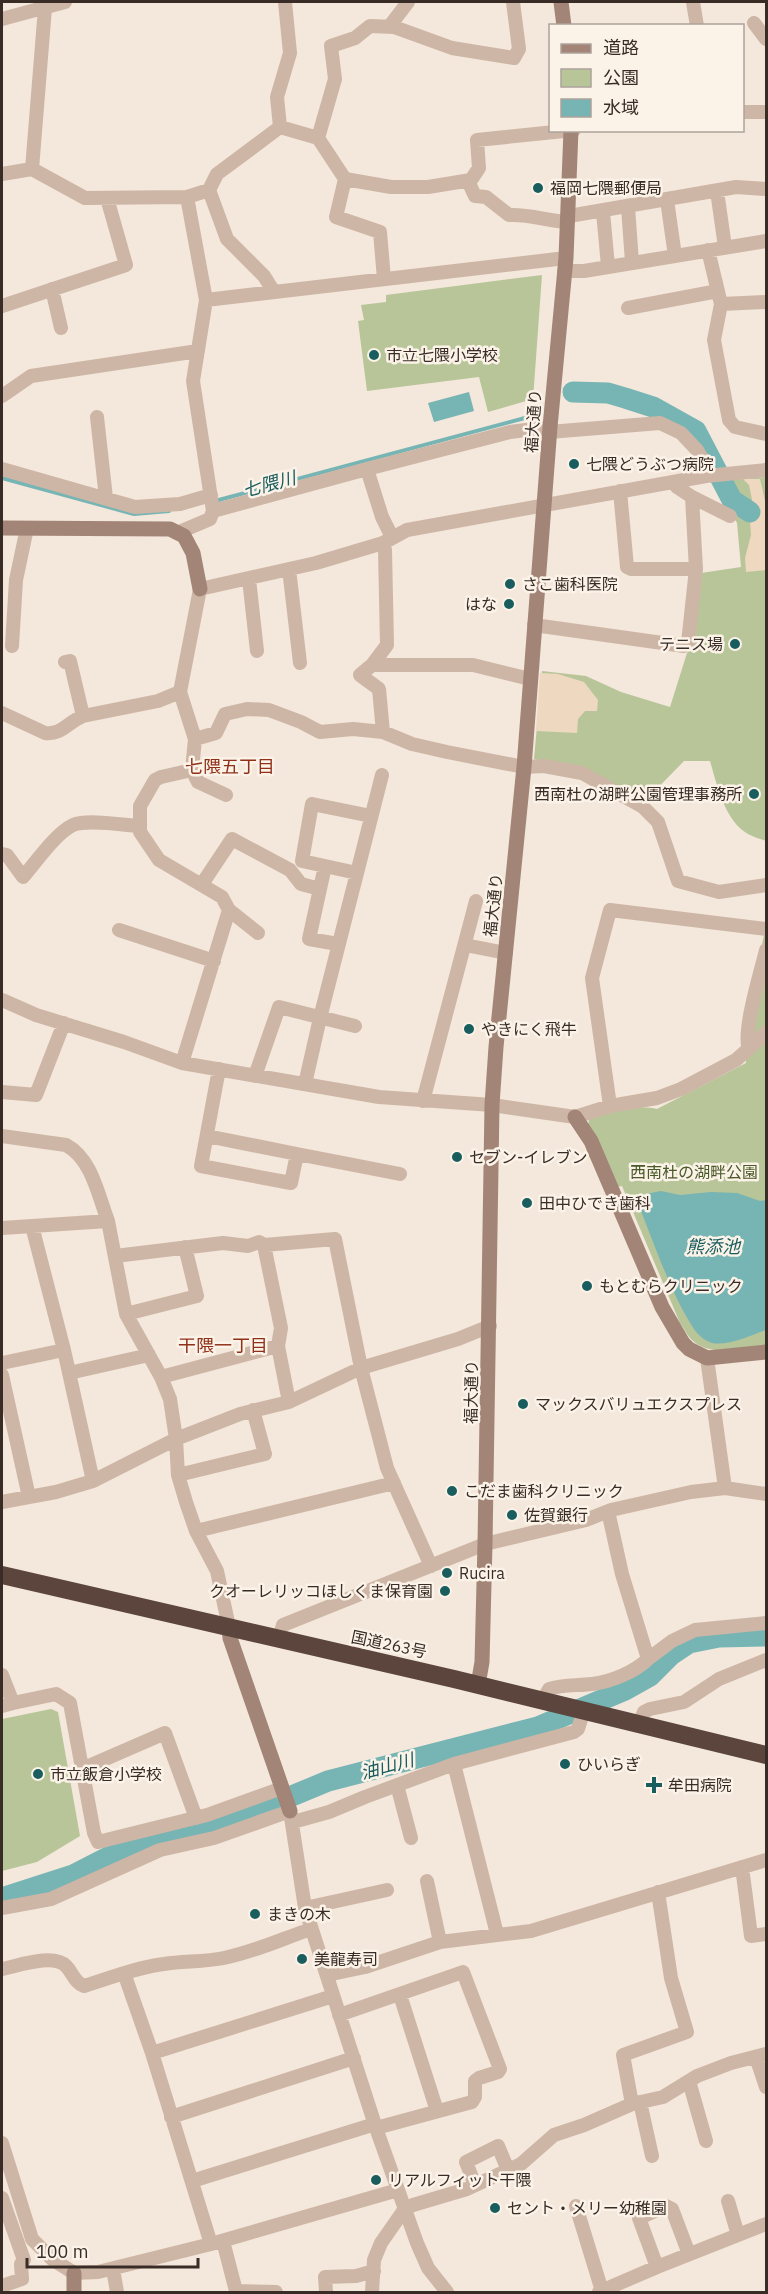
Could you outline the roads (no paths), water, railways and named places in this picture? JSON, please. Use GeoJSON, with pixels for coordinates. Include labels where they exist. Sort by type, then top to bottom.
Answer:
{"type":"FeatureCollection","features":[{"type":"Feature","properties":{"kind":"highway","name":"国道263号"},"geometry":{"type":"LineString","coordinates":[[2,1575],[565,1705],[766,1755]]}},
{"type":"Feature","properties":{"kind":"street"},"geometry":{"type":"LineString","coordinates":[[2,19],[64,2]]}},
{"type":"Feature","properties":{"kind":"street"},"geometry":{"type":"LineString","coordinates":[[280,127],[277,97],[290,53],[285,2]]}},
{"type":"Feature","properties":{"kind":"street"},"geometry":{"type":"LineString","coordinates":[[389,27],[408,2]]}},
{"type":"Feature","properties":{"kind":"street"},"geometry":{"type":"LineString","coordinates":[[318,138],[335,79],[330,46],[356,38],[370,26],[389,27],[452,48],[514,58],[519,49],[513,2]]}},
{"type":"Feature","properties":{"kind":"street"},"geometry":{"type":"LineString","coordinates":[[561,2],[564,24]]}},
{"type":"Feature","properties":{"kind":"street"},"geometry":{"type":"LineString","coordinates":[[693,2],[697,24]]}},
{"type":"Feature","properties":{"kind":"street"},"geometry":{"type":"LineString","coordinates":[[32,169],[45,8]]}},
{"type":"Feature","properties":{"kind":"street"},"geometry":{"type":"LineString","coordinates":[[754,23],[766,39]]}},
{"type":"Feature","properties":{"kind":"street"},"geometry":{"type":"LineString","coordinates":[[744,111],[766,112]]}},
{"type":"Feature","properties":{"kind":"street"},"geometry":{"type":"LineString","coordinates":[[280,127],[318,138],[345,179],[336,217],[380,232],[384,279]]}},
{"type":"Feature","properties":{"kind":"street"},"geometry":{"type":"LineString","coordinates":[[2,174],[32,169],[85,198],[187,197],[208,190],[217,174],[280,127]]}},
{"type":"Feature","properties":{"kind":"street"},"geometry":{"type":"LineString","coordinates":[[345,179],[391,187],[428,187],[468,181],[479,168],[477,140],[561,132]]}},
{"type":"Feature","properties":{"kind":"street","name":"福大通り"},"geometry":{"type":"LineString","coordinates":[[478,1685],[482,1662],[486,1544],[492,1105],[524,767],[569,219],[572,132]]}},
{"type":"Feature","properties":{"kind":"street"},"geometry":{"type":"LineString","coordinates":[[468,181],[475,196],[486,197],[509,215],[521,214],[549,221],[736,187],[766,189]]}},
{"type":"Feature","properties":{"kind":"street"},"geometry":{"type":"LineString","coordinates":[[208,190],[226,238],[264,276],[274,292]]}},
{"type":"Feature","properties":{"kind":"street"},"geometry":{"type":"LineString","coordinates":[[717,191],[724,247]]}},
{"type":"Feature","properties":{"kind":"street"},"geometry":{"type":"LineString","coordinates":[[177,532],[210,519],[213,511],[194,381],[206,300],[187,197]]}},
{"type":"Feature","properties":{"kind":"street"},"geometry":{"type":"LineString","coordinates":[[2,306],[126,265],[107,198]]}},
{"type":"Feature","properties":{"kind":"street"},"geometry":{"type":"LineString","coordinates":[[667,200],[675,256]]}},
{"type":"Feature","properties":{"kind":"street"},"geometry":{"type":"LineString","coordinates":[[628,207],[632,262]]}},
{"type":"Feature","properties":{"kind":"street"},"geometry":{"type":"LineString","coordinates":[[603,212],[608,266]]}},
{"type":"Feature","properties":{"kind":"street"},"geometry":{"type":"LineString","coordinates":[[206,300],[384,279],[565,265],[584,271],[766,241]]}},
{"type":"Feature","properties":{"kind":"street"},"geometry":{"type":"LineString","coordinates":[[708,250],[720,298],[714,340],[729,420],[735,427],[766,434]]}},
{"type":"Feature","properties":{"kind":"street"},"geometry":{"type":"LineString","coordinates":[[52,289],[61,328]]}},
{"type":"Feature","properties":{"kind":"street"},"geometry":{"type":"LineString","coordinates":[[628,308],[720,298],[766,302]]}},
{"type":"Feature","properties":{"kind":"street"},"geometry":{"type":"LineString","coordinates":[[2,396],[31,376],[198,351]]}},
{"type":"Feature","properties":{"kind":"street"},"geometry":{"type":"LineString","coordinates":[[97,417],[106,498]]}},
{"type":"Feature","properties":{"kind":"street"},"geometry":{"type":"LineString","coordinates":[[213,511],[510,432],[550,429],[660,423],[681,433],[697,450],[713,475]]}},
{"type":"Feature","properties":{"kind":"street"},"geometry":{"type":"LineString","coordinates":[[2,469],[135,507],[180,504],[211,495]]}},
{"type":"Feature","properties":{"kind":"street"},"geometry":{"type":"LineString","coordinates":[[367,469],[387,540],[385,550],[387,645],[372,665],[360,675],[379,689],[383,732]]}},
{"type":"Feature","properties":{"kind":"street"},"geometry":{"type":"LineString","coordinates":[[200,589],[289,569],[387,540],[406,530],[713,475],[766,470]]}},
{"type":"Feature","properties":{"kind":"street"},"geometry":{"type":"LineString","coordinates":[[678,482],[677,487],[692,497],[730,516]]}},
{"type":"Feature","properties":{"kind":"street"},"geometry":{"type":"LineString","coordinates":[[620,491],[627,567],[631,569],[696,569]]}},
{"type":"Feature","properties":{"kind":"street"},"geometry":{"type":"LineString","coordinates":[[534,626],[684,646],[688,643],[696,569],[692,497]]}},
{"type":"Feature","properties":{"kind":"street"},"geometry":{"type":"LineString","coordinates":[[2,528],[170,529],[184,536],[193,553],[200,589],[180,692],[195,739],[192,770],[198,782],[226,795]]}},
{"type":"Feature","properties":{"kind":"street"},"geometry":{"type":"LineString","coordinates":[[12,646],[16,580],[27,528]]}},
{"type":"Feature","properties":{"kind":"street"},"geometry":{"type":"LineString","coordinates":[[289,569],[300,663]]}},
{"type":"Feature","properties":{"kind":"street"},"geometry":{"type":"LineString","coordinates":[[249,579],[257,651]]}},
{"type":"Feature","properties":{"kind":"street"},"geometry":{"type":"LineString","coordinates":[[65,662],[70,662],[83,716]]}},
{"type":"Feature","properties":{"kind":"street"},"geometry":{"type":"LineString","coordinates":[[372,665],[473,666],[530,679]]}},
{"type":"Feature","properties":{"kind":"street"},"geometry":{"type":"LineString","coordinates":[[2,713],[45,733],[53,734],[59,733],[72,720],[83,716],[158,701],[180,692]]}},
{"type":"Feature","properties":{"kind":"street"},"geometry":{"type":"LineString","coordinates":[[195,739],[216,733],[225,714],[247,709],[268,710],[302,722],[320,732],[353,729],[383,732],[412,744],[524,767],[544,766],[582,773],[643,807],[658,822],[678,880],[719,892],[766,885]]}},
{"type":"Feature","properties":{"kind":"street"},"geometry":{"type":"LineString","coordinates":[[192,770],[155,780],[141,800],[140,832],[159,860],[222,897],[230,910],[258,933]]}},
{"type":"Feature","properties":{"kind":"street"},"geometry":{"type":"LineString","coordinates":[[305,1084],[338,944],[382,776]]}},
{"type":"Feature","properties":{"kind":"street"},"geometry":{"type":"LineString","coordinates":[[357,873],[302,861],[312,804],[371,816]]}},
{"type":"Feature","properties":{"kind":"street"},"geometry":{"type":"LineString","coordinates":[[2,854],[7,855],[23,877],[62,834],[74,825],[91,823],[140,826]]}},
{"type":"Feature","properties":{"kind":"street"},"geometry":{"type":"LineString","coordinates":[[202,884],[232,839],[290,870],[301,884],[320,889]]}},
{"type":"Feature","properties":{"kind":"street"},"geometry":{"type":"LineString","coordinates":[[325,866],[309,939],[338,944]]}},
{"type":"Feature","properties":{"kind":"street"},"geometry":{"type":"LineString","coordinates":[[423,1101],[476,901]]}},
{"type":"Feature","properties":{"kind":"street"},"geometry":{"type":"LineString","coordinates":[[182,1063],[230,910]]}},
{"type":"Feature","properties":{"kind":"street"},"geometry":{"type":"LineString","coordinates":[[610,1106],[592,978],[610,910],[766,929]]}},
{"type":"Feature","properties":{"kind":"street"},"geometry":{"type":"LineString","coordinates":[[119,930],[214,961]]}},
{"type":"Feature","properties":{"kind":"street"},"geometry":{"type":"LineString","coordinates":[[465,945],[506,953]]}},
{"type":"Feature","properties":{"kind":"street"},"geometry":{"type":"LineString","coordinates":[[749,1049],[746,1043],[749,1022],[766,950]]}},
{"type":"Feature","properties":{"kind":"street"},"geometry":{"type":"LineString","coordinates":[[2,1000],[36,1015],[124,1042],[182,1063],[379,1097],[492,1105],[575,1117],[610,1106],[657,1098],[681,1089],[718,1071],[749,1049],[766,1033]]}},
{"type":"Feature","properties":{"kind":"street"},"geometry":{"type":"LineString","coordinates":[[255,1076],[279,1007],[355,1026]]}},
{"type":"Feature","properties":{"kind":"street"},"geometry":{"type":"LineString","coordinates":[[2,1092],[36,1095],[64,1023]]}},
{"type":"Feature","properties":{"kind":"street"},"geometry":{"type":"LineString","coordinates":[[219,1070],[201,1166],[291,1184],[297,1154]]}},
{"type":"Feature","properties":{"kind":"street"},"geometry":{"type":"LineString","coordinates":[[575,1117],[591,1141],[671,1325],[689,1349],[707,1358],[766,1352]]}},
{"type":"Feature","properties":{"kind":"street"},"geometry":{"type":"LineString","coordinates":[[2,1136],[66,1145],[74,1150],[91,1175],[108,1221],[126,1314],[161,1377],[172,1407],[178,1475],[196,1531],[217,1571],[230,1638],[292,1817],[305,1908],[311,1929],[404,2210],[428,2268],[447,2292]]}},
{"type":"Feature","properties":{"kind":"street"},"geometry":{"type":"LineString","coordinates":[[207,1136],[400,1174]]}},
{"type":"Feature","properties":{"kind":"street"},"geometry":{"type":"LineString","coordinates":[[2,1228],[108,1221]]}},
{"type":"Feature","properties":{"kind":"street"},"geometry":{"type":"LineString","coordinates":[[32,1226],[64,1350],[93,1481]]}},
{"type":"Feature","properties":{"kind":"street"},"geometry":{"type":"LineString","coordinates":[[116,1257],[222,1243],[248,1246],[259,1242],[264,1245],[335,1239],[361,1368],[387,1468],[431,1566]]}},
{"type":"Feature","properties":{"kind":"street"},"geometry":{"type":"LineString","coordinates":[[264,1245],[281,1328],[278,1346],[289,1402]]}},
{"type":"Feature","properties":{"kind":"street"},"geometry":{"type":"LineString","coordinates":[[126,1314],[197,1296],[185,1247]]}},
{"type":"Feature","properties":{"kind":"street"},"geometry":{"type":"LineString","coordinates":[[2,1502],[56,1492],[93,1481],[176,1439],[253,1410],[289,1402],[361,1368],[458,1339],[490,1326]]}},
{"type":"Feature","properties":{"kind":"street"},"geometry":{"type":"LineString","coordinates":[[161,1377],[278,1346]]}},
{"type":"Feature","properties":{"kind":"street"},"geometry":{"type":"LineString","coordinates":[[2,1363],[64,1350]]}},
{"type":"Feature","properties":{"kind":"street"},"geometry":{"type":"LineString","coordinates":[[69,1373],[149,1355]]}},
{"type":"Feature","properties":{"kind":"street"},"geometry":{"type":"LineString","coordinates":[[707,1358],[725,1488]]}},
{"type":"Feature","properties":{"kind":"street"},"geometry":{"type":"LineString","coordinates":[[2,1375],[29,1497]]}},
{"type":"Feature","properties":{"kind":"street"},"geometry":{"type":"LineString","coordinates":[[178,1475],[265,1454],[253,1410]]}},
{"type":"Feature","properties":{"kind":"street"},"geometry":{"type":"LineString","coordinates":[[196,1531],[394,1483]]}},
{"type":"Feature","properties":{"kind":"street"},"geometry":{"type":"LineString","coordinates":[[279,1638],[283,1625],[486,1544],[586,1520],[608,1511],[691,1492],[725,1488],[766,1494]]}},
{"type":"Feature","properties":{"kind":"street"},"geometry":{"type":"LineString","coordinates":[[608,1511],[625,1584],[648,1659]]}},
{"type":"Feature","properties":{"kind":"street"},"geometry":{"type":"LineString","coordinates":[[543,1700],[549,1689],[602,1682],[640,1667],[672,1641],[695,1630],[766,1623]]}},
{"type":"Feature","properties":{"kind":"street"},"geometry":{"type":"LineString","coordinates":[[639,1724],[644,1712],[684,1702],[719,1679],[766,1660]]}},
{"type":"Feature","properties":{"kind":"street"},"geometry":{"type":"LineString","coordinates":[[2,1675],[7,1704],[56,1694],[70,1703],[94,1833],[98,1842],[196,1818],[282,1788]]}},
{"type":"Feature","properties":{"kind":"street"},"geometry":{"type":"LineString","coordinates":[[2,1908],[51,1899],[160,1850],[292,1817],[329,1812],[454,1764],[574,1732],[593,1712]]}},
{"type":"Feature","properties":{"kind":"street"},"geometry":{"type":"LineString","coordinates":[[82,1769],[165,1733],[196,1818]]}},
{"type":"Feature","properties":{"kind":"street"},"geometry":{"type":"LineString","coordinates":[[454,1764],[497,1934]]}},
{"type":"Feature","properties":{"kind":"street"},"geometry":{"type":"LineString","coordinates":[[397,1785],[411,1838]]}},
{"type":"Feature","properties":{"kind":"street"},"geometry":{"type":"LineString","coordinates":[[327,1975],[366,1967],[440,1942],[531,1931],[766,1860]]}},
{"type":"Feature","properties":{"kind":"street"},"geometry":{"type":"LineString","coordinates":[[742,1867],[751,1936],[766,1934]]}},
{"type":"Feature","properties":{"kind":"street"},"geometry":{"type":"LineString","coordinates":[[426,1881],[440,1942]]}},
{"type":"Feature","properties":{"kind":"street"},"geometry":{"type":"LineString","coordinates":[[305,1908],[387,1890]]}},
{"type":"Feature","properties":{"kind":"street"},"geometry":{"type":"LineString","coordinates":[[652,2156],[623,2055],[687,2032],[671,1978],[658,1892]]}},
{"type":"Feature","properties":{"kind":"street"},"geometry":{"type":"LineString","coordinates":[[2,1969],[55,1959],[65,1965],[78,1984],[84,1986],[165,1963],[225,1958],[265,1947],[311,1929]]}},
{"type":"Feature","properties":{"kind":"street"},"geometry":{"type":"LineString","coordinates":[[192,2181],[376,2126],[472,2102],[475,2097],[475,2081],[498,2072],[500,2069],[463,1972],[339,2015]]}},
{"type":"Feature","properties":{"kind":"street"},"geometry":{"type":"LineString","coordinates":[[124,1973],[192,2181],[236,2291],[276,2292]]}},
{"type":"Feature","properties":{"kind":"street"},"geometry":{"type":"LineString","coordinates":[[400,1995],[437,2111]]}},
{"type":"Feature","properties":{"kind":"street"},"geometry":{"type":"LineString","coordinates":[[152,2053],[333,1996]]}},
{"type":"Feature","properties":{"kind":"street"},"geometry":{"type":"LineString","coordinates":[[372,2292],[374,2260],[381,2242],[404,2210],[413,2205],[475,2185],[521,2164],[554,2135],[636,2103],[663,2097],[689,2081],[731,2063],[761,2056],[766,2087]]}},
{"type":"Feature","properties":{"kind":"street"},"geometry":{"type":"LineString","coordinates":[[171,2117],[354,2058]]}},
{"type":"Feature","properties":{"kind":"street"},"geometry":{"type":"LineString","coordinates":[[689,2081],[706,2141]]}},
{"type":"Feature","properties":{"kind":"street"},"geometry":{"type":"LineString","coordinates":[[2,2143],[32,2239],[51,2259],[74,2273],[113,2269],[217,2243],[398,2190]]}},
{"type":"Feature","properties":{"kind":"street"},"geometry":{"type":"LineString","coordinates":[[475,2185],[466,2162],[498,2146],[508,2170]]}},
{"type":"Feature","properties":{"kind":"street"},"geometry":{"type":"LineString","coordinates":[[2,2198],[24,2260],[21,2264],[22,2279],[2,2286]]}},
{"type":"Feature","properties":{"kind":"street"},"geometry":{"type":"LineString","coordinates":[[728,2201],[738,2235]]}},
{"type":"Feature","properties":{"kind":"street"},"geometry":{"type":"LineString","coordinates":[[576,2206],[601,2292],[628,2286],[657,2266],[766,2224]]}},
{"type":"Feature","properties":{"kind":"street"},"geometry":{"type":"LineString","coordinates":[[657,2266],[639,2218],[666,2206],[672,2209],[689,2254]]}},
{"type":"Feature","properties":{"kind":"street"},"geometry":{"type":"LineString","coordinates":[[113,2269],[117,2292]]}},
{"type":"Feature","properties":{"kind":"street"},"geometry":{"type":"LineString","coordinates":[[326,2292],[326,2277],[357,2276],[374,2271]]}},
{"type":"Feature","properties":{"kind":"street"},"geometry":{"type":"LineString","coordinates":[[74,2273],[74,2292]]}},
{"type":"Feature","properties":{"kind":"water"},"geometry":{"type":"Polygon","coordinates":[[[469,392],[474,411],[434,422],[428,403],[469,392]]]}},
{"type":"Feature","properties":{"kind":"water","name":"熊添池"},"geometry":{"type":"Polygon","coordinates":[[[661,1191],[680,1195],[711,1192],[737,1193],[760,1201],[766,1200],[766,1330],[719,1344],[707,1341],[696,1331],[685,1315],[669,1282],[635,1196],[661,1191]]]}},
{"type":"Feature","properties":{"kind":"waterway","name":"七隈川"},"geometry":{"type":"LineString","coordinates":[[573,392],[608,393],[625,398],[653,407],[696,431],[732,500],[750,512]]}},
{"type":"Feature","properties":{"kind":"waterway","name":"七隈川"},"geometry":{"type":"LineString","coordinates":[[215,501],[536,415]]}},
{"type":"Feature","properties":{"kind":"waterway","name":"七隈川"},"geometry":{"type":"LineString","coordinates":[[2,478],[134,514],[169,511]]}},
{"type":"Feature","properties":{"kind":"waterway","name":"油山川"},"geometry":{"type":"LineString","coordinates":[[2,1898],[73,1875],[110,1856],[270,1805],[328,1781],[538,1727],[625,1690],[650,1676],[671,1655],[689,1643],[719,1637],[766,1636]]}},
{"type":"Feature","properties":{"kind":"place","name":"福岡七隈郵便局"},"geometry":{"type":"Point","coordinates":[538,188]}},
{"type":"Feature","properties":{"kind":"place","name":"市立七隈小学校"},"geometry":{"type":"Point","coordinates":[374,355]}},
{"type":"Feature","properties":{"kind":"place","name":"七隈どうぶつ病院"},"geometry":{"type":"Point","coordinates":[574,464]}},
{"type":"Feature","properties":{"kind":"place","name":"さこ歯科医院"},"geometry":{"type":"Point","coordinates":[510,584]}},
{"type":"Feature","properties":{"kind":"place","name":"はな"},"geometry":{"type":"Point","coordinates":[509,604]}},
{"type":"Feature","properties":{"kind":"place","name":"テニス場"},"geometry":{"type":"Point","coordinates":[735,644]}},
{"type":"Feature","properties":{"kind":"place","name":"西南杜の湖畔公園管理事務所"},"geometry":{"type":"Point","coordinates":[754,794]}},
{"type":"Feature","properties":{"kind":"place","name":"やきにく飛牛"},"geometry":{"type":"Point","coordinates":[469,1029]}},
{"type":"Feature","properties":{"kind":"place","name":"セブン-イレブン"},"geometry":{"type":"Point","coordinates":[457,1157]}},
{"type":"Feature","properties":{"kind":"place","name":"田中ひでき歯科"},"geometry":{"type":"Point","coordinates":[527,1203]}},
{"type":"Feature","properties":{"kind":"place","name":"もとむらクリニック"},"geometry":{"type":"Point","coordinates":[587,1286]}},
{"type":"Feature","properties":{"kind":"place","name":"マックスバリュエクスプレス"},"geometry":{"type":"Point","coordinates":[523,1404]}},
{"type":"Feature","properties":{"kind":"place","name":"こだま歯科クリニック"},"geometry":{"type":"Point","coordinates":[452,1491]}},
{"type":"Feature","properties":{"kind":"place","name":"佐賀銀行"},"geometry":{"type":"Point","coordinates":[512,1515]}},
{"type":"Feature","properties":{"kind":"place","name":"Rucira"},"geometry":{"type":"Point","coordinates":[447,1573]}},
{"type":"Feature","properties":{"kind":"place","name":"クオーレリッコほしくま保育園"},"geometry":{"type":"Point","coordinates":[445,1591]}},
{"type":"Feature","properties":{"kind":"place","name":"ひいらぎ"},"geometry":{"type":"Point","coordinates":[565,1764]}},
{"type":"Feature","properties":{"kind":"place","name":"市立飯倉小学校"},"geometry":{"type":"Point","coordinates":[38,1774]}},
{"type":"Feature","properties":{"kind":"place","name":"牟田病院"},"geometry":{"type":"Point","coordinates":[654,1785]}},
{"type":"Feature","properties":{"kind":"place","name":"まきの木"},"geometry":{"type":"Point","coordinates":[255,1914]}},
{"type":"Feature","properties":{"kind":"place","name":"美龍寿司"},"geometry":{"type":"Point","coordinates":[302,1959]}},
{"type":"Feature","properties":{"kind":"place","name":"リアルフィット干隈"},"geometry":{"type":"Point","coordinates":[376,2180]}},
{"type":"Feature","properties":{"kind":"place","name":"セント・メリー幼稚園"},"geometry":{"type":"Point","coordinates":[495,2208]}},
{"type":"Feature","properties":{"kind":"district","name":"七隈五丁目"},"geometry":{"type":"Point","coordinates":[230,766]}},
{"type":"Feature","properties":{"kind":"district","name":"干隈一丁目"},"geometry":{"type":"Point","coordinates":[223,1345]}},
{"type":"Feature","properties":{"kind":"park label","name":"西南杜の湖畔公園"},"geometry":{"type":"Point","coordinates":[694,1172]}}]}
